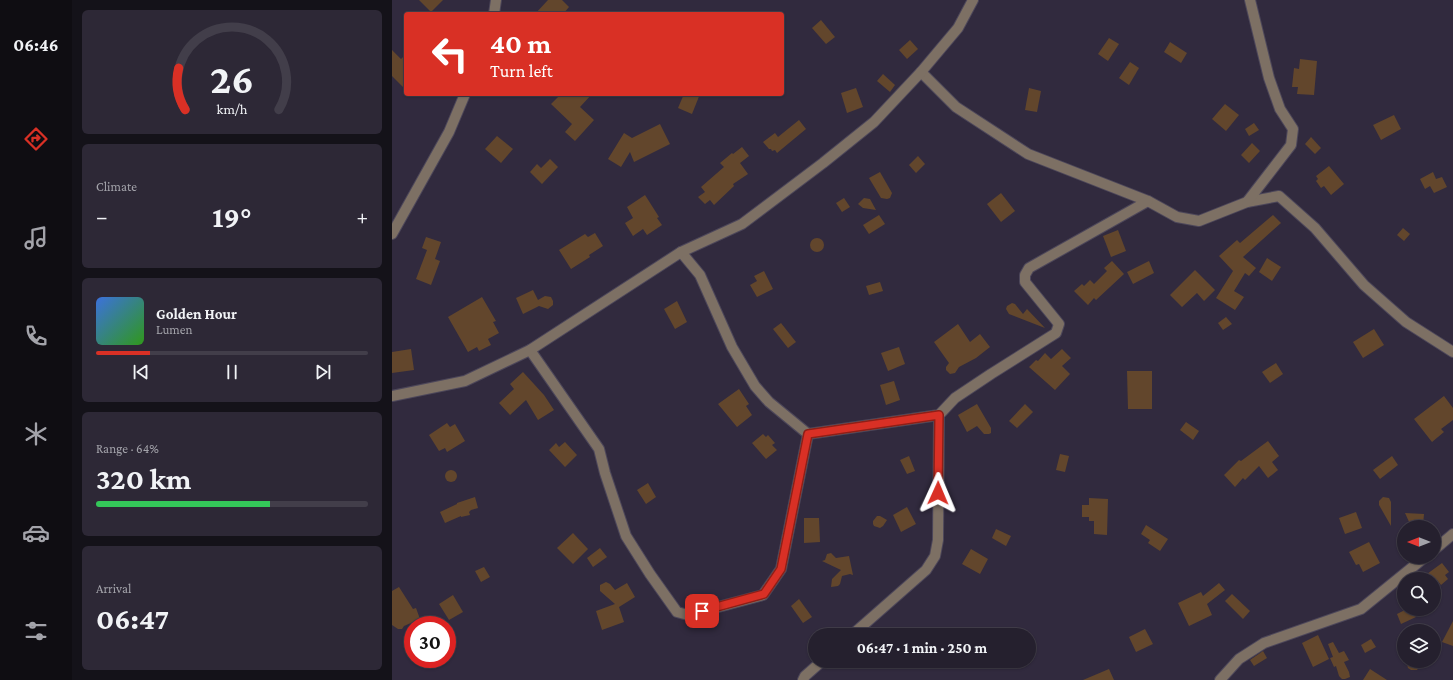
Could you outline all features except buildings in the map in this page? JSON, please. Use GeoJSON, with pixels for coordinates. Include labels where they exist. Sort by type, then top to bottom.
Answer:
{"type":"FeatureCollection","features":[{"type":"Feature","properties":{"kind":"street"},"geometry":{"type":"LineString","coordinates":[[494,12],[496,0]]}},
{"type":"Feature","properties":{"kind":"street"},"geometry":{"type":"LineString","coordinates":[[392,396],[465,381],[530,350],[681,252],[748,220],[874,122],[921,72],[958,28],[973,0]]}},
{"type":"Feature","properties":{"kind":"street"},"geometry":{"type":"LineString","coordinates":[[1248,202],[1291,145],[1293,129],[1280,109],[1268,78],[1250,0]]}},
{"type":"Feature","properties":{"kind":"street"},"geometry":{"type":"LineString","coordinates":[[921,72],[956,107],[1028,154],[1148,201],[1178,216],[1199,221],[1248,202],[1279,196],[1315,228],[1364,285],[1406,322],[1453,352]]}},
{"type":"Feature","properties":{"kind":"street"},"geometry":{"type":"LineString","coordinates":[[392,234],[449,132],[464,96]]}},
{"type":"Feature","properties":{"kind":"street"},"geometry":{"type":"LineString","coordinates":[[681,252],[700,275],[732,347],[755,386],[769,402],[808,434],[939,415],[956,398],[967,390],[1056,333],[1059,324],[1025,282],[1025,275],[1029,268],[1148,201]]}},
{"type":"Feature","properties":{"kind":"street"},"geometry":{"type":"LineString","coordinates":[[530,350],[599,450],[626,536],[650,574],[678,612],[688,615],[764,594],[781,569],[808,434]]}},
{"type":"Feature","properties":{"kind":"street"},"geometry":{"type":"LineString","coordinates":[[860,628],[926,570],[935,556],[938,540],[939,415]]}},
{"type":"Feature","properties":{"kind":"street"},"geometry":{"type":"LineString","coordinates":[[1441,544],[1453,534]]}},
{"type":"Feature","properties":{"kind":"street"},"geometry":{"type":"LineString","coordinates":[[1220,680],[1239,659],[1264,643],[1362,609],[1417,564]]}},
{"type":"Feature","properties":{"kind":"street"},"geometry":{"type":"LineString","coordinates":[[803,680],[805,676],[814,668]]}},
{"type":"Feature","properties":{"kind":"route"},"geometry":{"type":"LineString","coordinates":[[702,611],[744,601],[764,594],[781,569],[808,434],[939,415],[938,493]]}}]}
